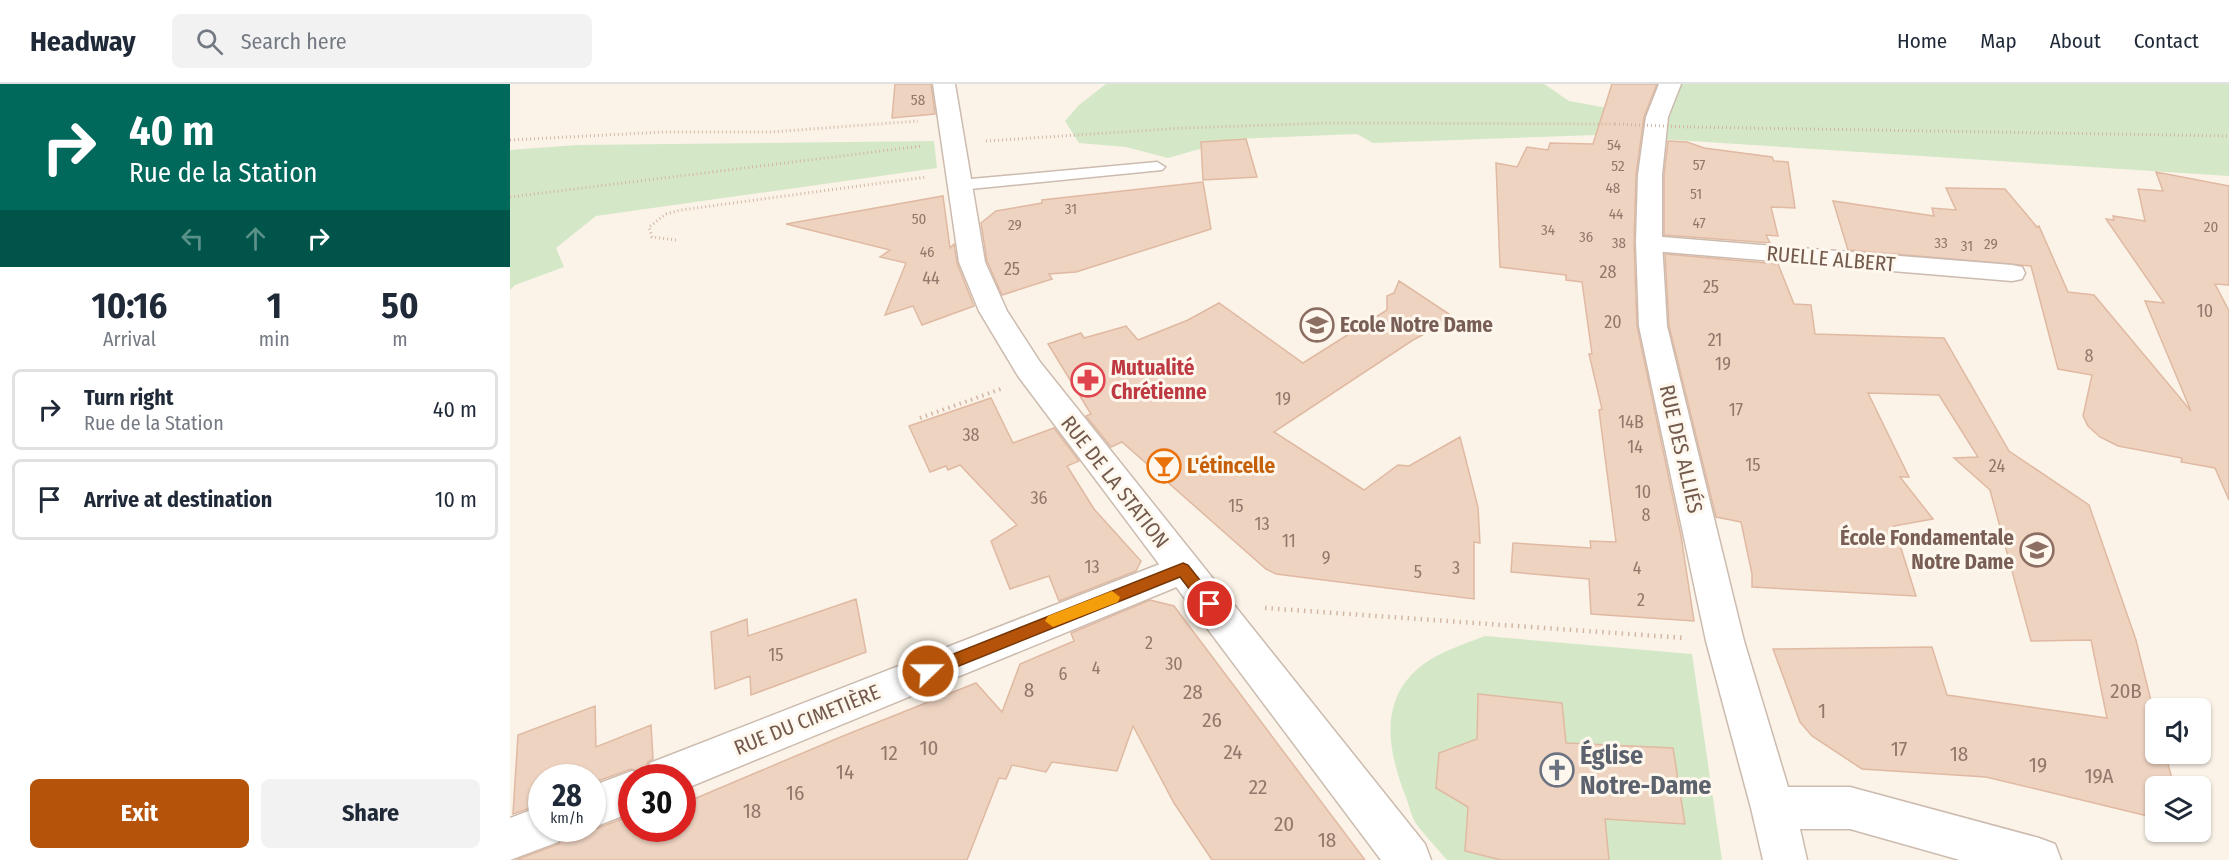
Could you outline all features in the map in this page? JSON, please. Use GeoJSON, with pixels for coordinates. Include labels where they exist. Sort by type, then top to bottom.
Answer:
{"type":"FeatureCollection","features":[{"type":"Feature","properties":{"kind":"street","name":"RUE DE LA STATION"},"geometry":{"type":"LineString","coordinates":[[944,84],[972,262],[993,311],[1035,377],[1409,860]]}},
{"type":"Feature","properties":{"kind":"street","name":"RUE DES ALLIÉS"},"geometry":{"type":"LineString","coordinates":[[1670,84],[1657,117],[1653,139],[1650,244],[1653,326],[1725,641],[1773,808],[1785,860]]}},
{"type":"Feature","properties":{"kind":"street","name":"RUELLE ALBERT"},"geometry":{"type":"LineString","coordinates":[[1650,244],[2012,273]]}},
{"type":"Feature","properties":{"kind":"street","name":"RUE DU CIMETIÈRE"},"geometry":{"type":"LineString","coordinates":[[696,765],[1183,569]]}},
{"type":"Feature","properties":{"kind":"street"},"geometry":{"type":"LineString","coordinates":[[1773,808],[1850,808],[2034,860]]}},
{"type":"Feature","properties":{"kind":"street"},"geometry":{"type":"LineString","coordinates":[[510,840],[528,833]]}},
{"type":"Feature","properties":{"kind":"lane"},"geometry":{"type":"LineString","coordinates":[[959,179],[1157,167]]}},
{"type":"Feature","properties":{"kind":"path"},"geometry":{"type":"LineString","coordinates":[[510,140],[664,132],[1183,128],[1329,123],[1615,124],[2229,136]]}},
{"type":"Feature","properties":{"kind":"path"},"geometry":{"type":"LineString","coordinates":[[510,197],[706,171],[950,131]]}},
{"type":"Feature","properties":{"kind":"path"},"geometry":{"type":"LineString","coordinates":[[676,240],[652,237],[649,226],[666,214],[681,210],[959,179]]}},
{"type":"Feature","properties":{"kind":"path"},"geometry":{"type":"LineString","coordinates":[[920,417],[1035,377]]}},
{"type":"Feature","properties":{"kind":"path"},"geometry":{"type":"LineString","coordinates":[[1210,604],[1725,641]]}},
{"type":"Feature","properties":{"kind":"green space"},"geometry":{"type":"Polygon","coordinates":[[[1106,84],[1544,84],[1569,101],[1657,117],[1670,84],[2229,84],[2229,176],[1597,135],[1373,143],[1357,134],[1235,139],[1168,158],[1126,147],[1079,143],[1065,121],[1079,105],[1106,84]]]}},
{"type":"Feature","properties":{"kind":"green space"},"geometry":{"type":"Polygon","coordinates":[[[934,141],[937,168],[596,216],[556,248],[564,267],[515,285],[510,290],[510,150],[577,145],[934,141]]]}},
{"type":"Feature","properties":{"kind":"green space"},"geometry":{"type":"Polygon","coordinates":[[[1485,636],[1692,654],[1722,860],[1447,860],[1417,825],[1412,814],[1395,764],[1390,733],[1391,717],[1402,688],[1420,667],[1446,651],[1485,636]]]}},
{"type":"Feature","properties":{"kind":"building"},"geometry":{"type":"Polygon","coordinates":[[[895,84],[931,84],[935,114],[892,118],[895,84]]]}},
{"type":"Feature","properties":{"kind":"building"},"geometry":{"type":"Polygon","coordinates":[[[1612,84],[1657,84],[1644,117],[1636,175],[1634,242],[1637,326],[1681,536],[1694,621],[1591,614],[1589,579],[1511,572],[1513,543],[1591,548],[1590,541],[1616,542],[1599,410],[1602,409],[1589,354],[1592,354],[1582,282],[1566,280],[1566,275],[1500,267],[1496,163],[1517,167],[1527,147],[1548,150],[1550,143],[1593,144],[1612,84]]]}},
{"type":"Feature","properties":{"kind":"building"},"geometry":{"type":"Polygon","coordinates":[[[1246,139],[1257,177],[1203,180],[1201,142],[1246,139]]]}},
{"type":"Feature","properties":{"kind":"building"},"geometry":{"type":"Polygon","coordinates":[[[1668,141],[1687,142],[1704,148],[1772,157],[1774,161],[1788,162],[1795,208],[1771,207],[1778,236],[1766,235],[1770,243],[1664,235],[1664,175],[1668,141]]]}},
{"type":"Feature","properties":{"kind":"building"},"geometry":{"type":"Polygon","coordinates":[[[2156,172],[2229,186],[2229,285],[2215,284],[2229,311],[2229,500],[2215,468],[2181,462],[2182,458],[2118,446],[2100,437],[2088,426],[2083,416],[2092,375],[2058,369],[2031,266],[1848,250],[1833,201],[1934,216],[1932,208],[1956,210],[1946,188],[2005,189],[2037,227],[2039,226],[2068,292],[2094,295],[2191,411],[2145,301],[2164,303],[2106,219],[2114,220],[2113,216],[2145,221],[2138,189],[2163,191],[2156,172]]]}},
{"type":"Feature","properties":{"kind":"building"},"geometry":{"type":"Polygon","coordinates":[[[1203,182],[1211,229],[1076,272],[1049,274],[1052,279],[1002,295],[987,261],[981,223],[996,211],[1042,203],[1042,200],[1203,182]]]}},
{"type":"Feature","properties":{"kind":"building"},"geometry":{"type":"Polygon","coordinates":[[[943,196],[950,248],[954,244],[957,263],[974,306],[922,325],[913,306],[885,315],[906,263],[880,257],[890,250],[786,224],[943,196]]]}},
{"type":"Feature","properties":{"kind":"building"},"geometry":{"type":"Polygon","coordinates":[[[1665,254],[1778,264],[1794,304],[1811,305],[1815,334],[1944,338],[2009,451],[2089,505],[2136,640],[2150,698],[2145,698],[2145,764],[2168,764],[2171,776],[2145,776],[2145,815],[1986,777],[1862,769],[1812,736],[1800,722],[1773,649],[1932,647],[1947,695],[2107,718],[2091,640],[2031,641],[1990,490],[1954,458],[1978,457],[1939,395],[1868,393],[1909,477],[1900,477],[1933,519],[1894,526],[1916,596],[1752,587],[1752,574],[1741,522],[1716,517],[1669,326],[1665,254]]]}},
{"type":"Feature","properties":{"kind":"building"},"geometry":{"type":"Polygon","coordinates":[[[1399,281],[1455,318],[1413,340],[1274,432],[1364,490],[1398,465],[1409,466],[1460,437],[1478,507],[1480,543],[1474,542],[1474,599],[1276,574],[1266,569],[1122,442],[1111,447],[1086,416],[1091,414],[1048,344],[1081,333],[1084,338],[1126,326],[1138,340],[1188,320],[1219,303],[1303,363],[1387,310],[1387,296],[1394,293],[1399,281]]]}},
{"type":"Feature","properties":{"kind":"building"},"geometry":{"type":"Polygon","coordinates":[[[991,398],[1013,443],[1054,428],[1079,461],[1067,466],[1094,509],[1141,561],[1136,571],[1059,601],[1049,576],[1010,589],[991,541],[1017,525],[960,465],[948,470],[946,466],[930,472],[909,426],[991,398]]]}},
{"type":"Feature","properties":{"kind":"building"},"geometry":{"type":"Polygon","coordinates":[[[856,599],[866,652],[751,695],[750,676],[715,689],[711,632],[747,619],[748,636],[856,599]]]}},
{"type":"Feature","properties":{"kind":"building"},"geometry":{"type":"Polygon","coordinates":[[[1150,600],[1174,606],[1365,860],[1212,860],[1174,803],[1133,726],[1117,771],[1052,762],[1046,772],[1012,765],[1006,779],[999,778],[967,860],[516,860],[560,842],[606,842],[606,825],[618,820],[618,842],[696,842],[696,798],[976,683],[1002,712],[1020,664],[1074,641],[1071,633],[1150,600]]]}},
{"type":"Feature","properties":{"kind":"building","name":"Église Notre-Dame"},"geometry":{"type":"Polygon","coordinates":[[[1478,694],[1562,703],[1566,743],[1673,748],[1685,824],[1605,819],[1609,860],[1501,860],[1465,851],[1468,807],[1436,788],[1439,753],[1477,739],[1478,694]]]}},
{"type":"Feature","properties":{"kind":"building"},"geometry":{"type":"Polygon","coordinates":[[[595,706],[596,747],[651,725],[653,759],[647,764],[618,764],[618,774],[606,778],[606,764],[528,764],[528,809],[513,814],[518,735],[595,706]]]}},
{"type":"Feature","properties":{"kind":"slow traffic"},"geometry":{"type":"LineString","coordinates":[[1053,621],[1112,597]]}},
{"type":"Feature","properties":{"kind":"place","name":"Ecole Notre Dame"},"geometry":{"type":"Point","coordinates":[1317,325]}},
{"type":"Feature","properties":{"kind":"place","name":"Mutualité Chrétienne"},"geometry":{"type":"Point","coordinates":[1088,380]}},
{"type":"Feature","properties":{"kind":"place","name":"L'étincelle"},"geometry":{"type":"Point","coordinates":[1164,466]}},
{"type":"Feature","properties":{"kind":"place","name":"École Fondamentale Notre Dame"},"geometry":{"type":"Point","coordinates":[2037,550]}},
{"type":"Feature","properties":{"kind":"place","name":"Église Notre-Dame"},"geometry":{"type":"Point","coordinates":[1557,770]}},
{"type":"Feature","properties":{"kind":"route"},"geometry":{"type":"LineString","coordinates":[[928,671],[1183,569],[1210,604]]}}]}
